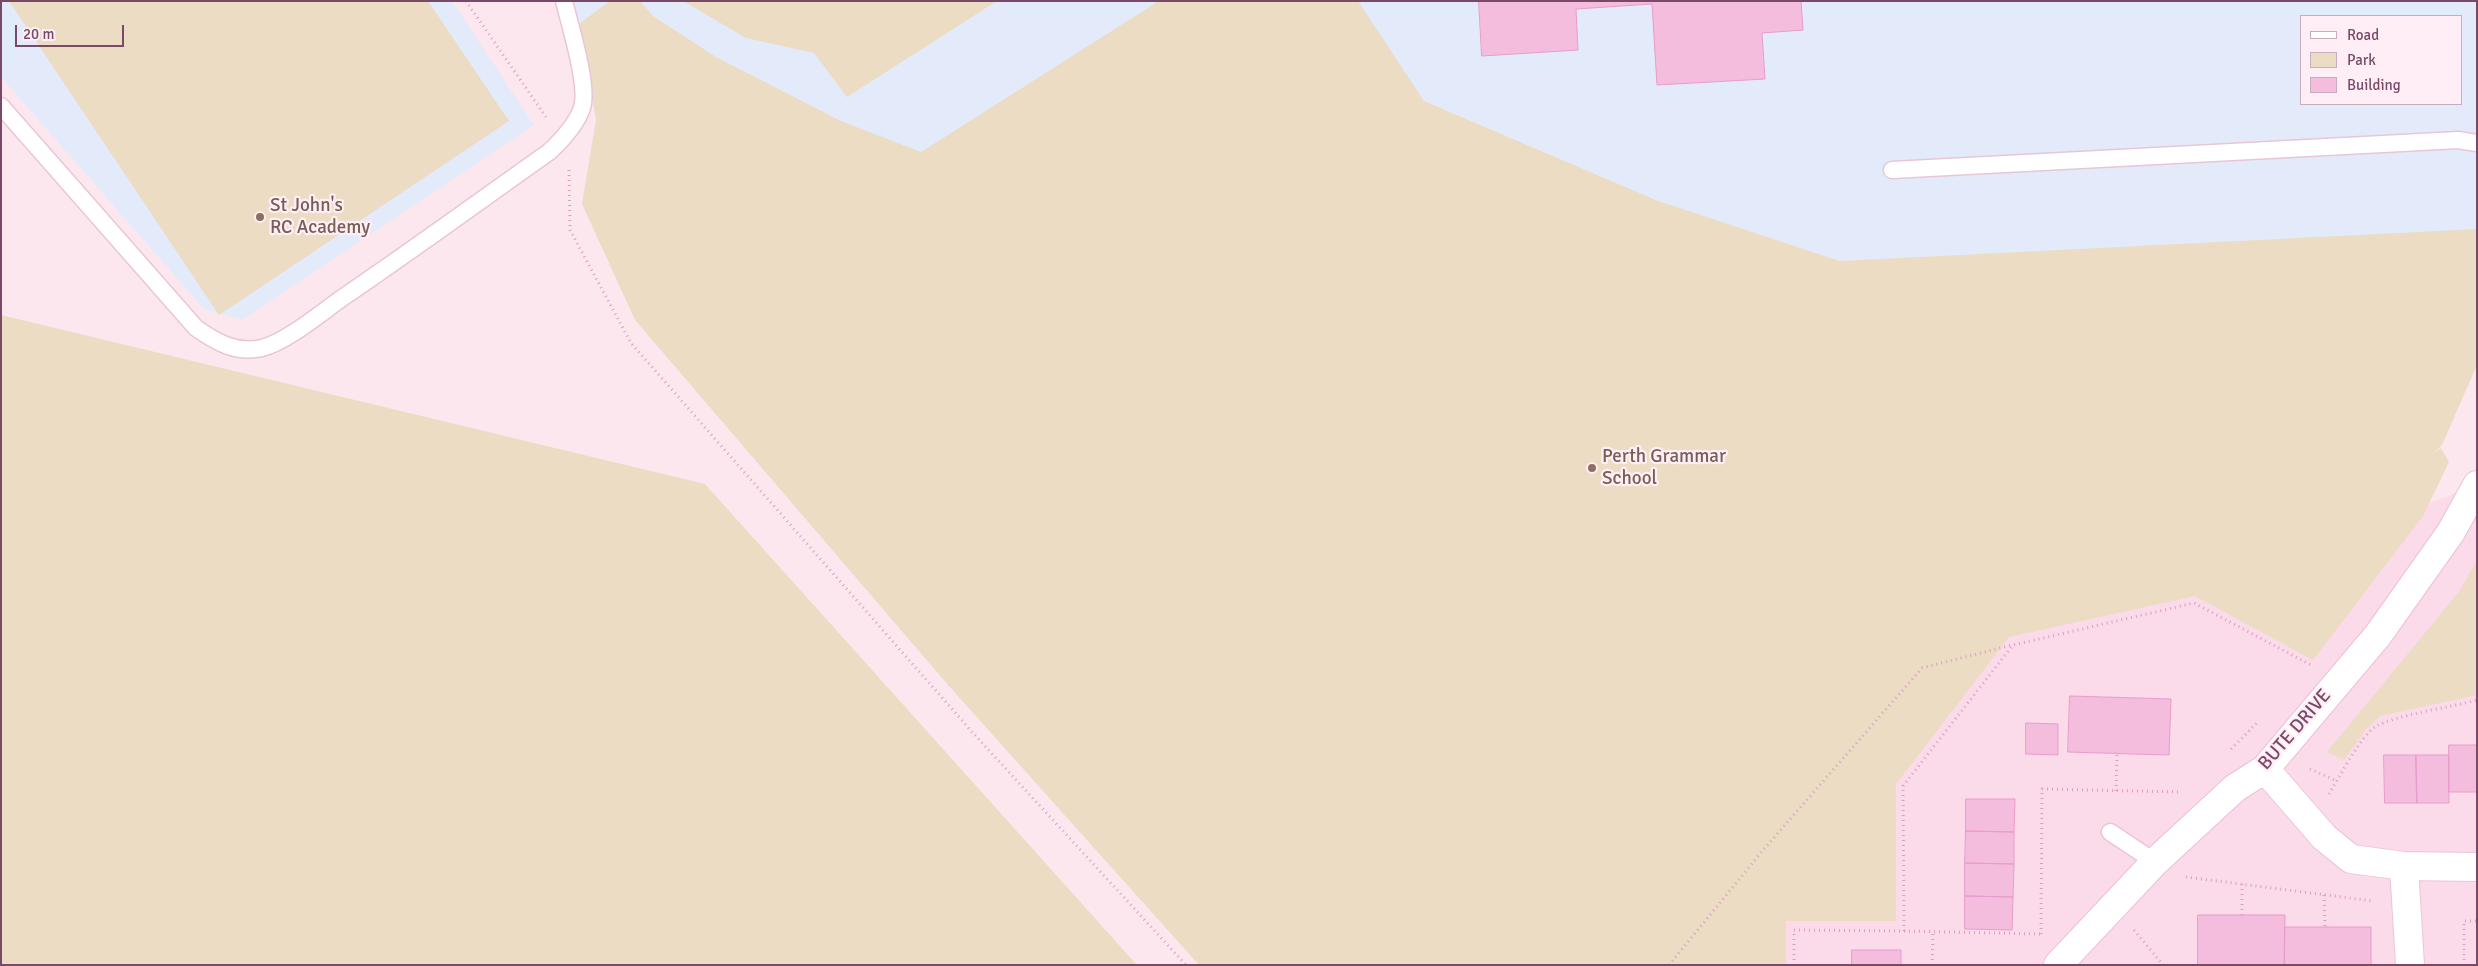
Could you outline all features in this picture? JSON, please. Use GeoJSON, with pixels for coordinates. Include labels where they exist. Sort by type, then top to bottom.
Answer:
{"type":"FeatureCollection","features":[{"type":"Feature","properties":{"kind":"street","name":"BUTE DRIVE"},"geometry":{"type":"LineString","coordinates":[[2058,965],[2155,862],[2235,788],[2266,769],[2384,627],[2451,532],[2477,485]]}},
{"type":"Feature","properties":{"kind":"street"},"geometry":{"type":"LineString","coordinates":[[2266,769],[2324,837],[2352,859],[2404,866],[2477,867]]}},
{"type":"Feature","properties":{"kind":"street"},"geometry":{"type":"LineString","coordinates":[[2404,866],[2410,965]]}},
{"type":"Feature","properties":{"kind":"lane"},"geometry":{"type":"LineString","coordinates":[[1,106],[196,328],[218,343],[238,350],[262,348],[291,334],[541,157],[562,140],[582,108],[583,92],[564,1]]}},
{"type":"Feature","properties":{"kind":"lane"},"geometry":{"type":"LineString","coordinates":[[1892,170],[2458,140],[2477,143]]}},
{"type":"Feature","properties":{"kind":"lane"},"geometry":{"type":"LineString","coordinates":[[2110,832],[2155,862]]}},
{"type":"Feature","properties":{"kind":"path"},"geometry":{"type":"LineString","coordinates":[[466,1],[562,140],[569,166],[570,230],[631,343],[973,732],[1186,965]]}},
{"type":"Feature","properties":{"kind":"path"},"geometry":{"type":"LineString","coordinates":[[1669,965],[1771,842],[1922,668],[2194,603],[2315,668],[2335,684]]}},
{"type":"Feature","properties":{"kind":"path"},"geometry":{"type":"LineString","coordinates":[[1904,931],[1903,786],[2013,645]]}},
{"type":"Feature","properties":{"kind":"path"},"geometry":{"type":"LineString","coordinates":[[2324,837],[2319,811],[2360,746],[2375,728],[2392,721],[2477,700]]}},
{"type":"Feature","properties":{"kind":"path"},"geometry":{"type":"LineString","coordinates":[[2116,791],[2117,755]]}},
{"type":"Feature","properties":{"kind":"path"},"geometry":{"type":"LineString","coordinates":[[2309,768],[2337,781]]}},
{"type":"Feature","properties":{"kind":"path"},"geometry":{"type":"LineString","coordinates":[[2048,932],[2041,939],[2042,789],[2188,792]]}},
{"type":"Feature","properties":{"kind":"path"},"geometry":{"type":"LineString","coordinates":[[2178,876],[2377,902]]}},
{"type":"Feature","properties":{"kind":"path"},"geometry":{"type":"LineString","coordinates":[[2242,884],[2242,915]]}},
{"type":"Feature","properties":{"kind":"path"},"geometry":{"type":"LineString","coordinates":[[2324,895],[2325,927]]}},
{"type":"Feature","properties":{"kind":"path"},"geometry":{"type":"LineString","coordinates":[[2464,965],[2464,921],[2477,921]]}},
{"type":"Feature","properties":{"kind":"path"},"geometry":{"type":"LineString","coordinates":[[2129,924],[2163,965]]}},
{"type":"Feature","properties":{"kind":"path"},"geometry":{"type":"LineString","coordinates":[[1794,965],[1794,930],[2041,934]]}},
{"type":"Feature","properties":{"kind":"path"},"geometry":{"type":"LineString","coordinates":[[1932,932],[1932,965]]}},
{"type":"Feature","properties":{"kind":"shaded area","name":"St John's RC Academy"},"geometry":{"type":"Polygon","coordinates":[[[1,1],[452,1],[534,125],[242,320],[204,309],[1,77],[1,1]]]}},
{"type":"Feature","properties":{"kind":"shaded area","name":"Perth Grammar School"},"geometry":{"type":"Polygon","coordinates":[[[574,1],[2477,1],[2477,365],[2442,445],[1987,610],[1199,965],[948,685],[635,320],[582,204],[596,120],[574,1]]]}},
{"type":"Feature","properties":{"kind":"shaded area"},"geometry":{"type":"Polygon","coordinates":[[[2477,485],[2477,965],[1641,965],[1898,649],[2364,528],[2477,485]]]}},
{"type":"Feature","properties":{"kind":"green space","name":"St John's RC Academy"},"geometry":{"type":"Polygon","coordinates":[[[9,1],[428,1],[509,121],[219,315],[9,1]]]}},
{"type":"Feature","properties":{"kind":"green space","name":"Perth Grammar School"},"geometry":{"type":"Polygon","coordinates":[[[610,1],[640,1],[653,16],[716,57],[841,121],[921,152],[1159,1],[1358,1],[1424,101],[1658,201],[1840,261],[2477,229],[2477,365],[2442,445],[2434,453],[2441,448],[2449,462],[2423,516],[2313,660],[2195,596],[2009,637],[1896,784],[1896,921],[1786,921],[1786,965],[1199,965],[948,685],[635,320],[582,204],[596,120],[579,24],[610,1]]]}},
{"type":"Feature","properties":{"kind":"green space"},"geometry":{"type":"Polygon","coordinates":[[[683,1],[997,1],[847,97],[814,53],[746,38],[683,1]]]}},
{"type":"Feature","properties":{"kind":"green space"},"geometry":{"type":"Polygon","coordinates":[[[1,315],[705,484],[1137,965],[1,965],[1,315]]]}},
{"type":"Feature","properties":{"kind":"green space"},"geometry":{"type":"Polygon","coordinates":[[[2477,561],[2477,695],[2380,716],[2366,729],[2344,760],[2327,752],[2458,593],[2477,561]]]}},
{"type":"Feature","properties":{"kind":"building"},"geometry":{"type":"Polygon","coordinates":[[[1479,1],[1801,1],[1803,30],[1762,33],[1765,79],[1657,85],[1652,4],[1576,9],[1578,50],[1482,56],[1479,1]]]}},
{"type":"Feature","properties":{"kind":"building"},"geometry":{"type":"Polygon","coordinates":[[[2070,696],[2171,699],[2169,755],[2068,752],[2070,696]]]}},
{"type":"Feature","properties":{"kind":"building"},"geometry":{"type":"Polygon","coordinates":[[[2026,723],[2058,724],[2058,755],[2026,754],[2026,723]]]}},
{"type":"Feature","properties":{"kind":"building"},"geometry":{"type":"Polygon","coordinates":[[[2449,745],[2477,745],[2477,792],[2449,792],[2449,745]]]}},
{"type":"Feature","properties":{"kind":"building"},"geometry":{"type":"Polygon","coordinates":[[[2384,755],[2416,755],[2417,803],[2385,803],[2384,755]]]}},
{"type":"Feature","properties":{"kind":"building"},"geometry":{"type":"Polygon","coordinates":[[[2416,755],[2449,755],[2449,803],[2417,803],[2416,755]]]}},
{"type":"Feature","properties":{"kind":"building"},"geometry":{"type":"Polygon","coordinates":[[[1966,799],[2015,799],[2014,832],[1966,831],[1966,799]]]}},
{"type":"Feature","properties":{"kind":"building"},"geometry":{"type":"Polygon","coordinates":[[[1966,831],[2014,832],[2014,864],[1965,863],[1966,831]]]}},
{"type":"Feature","properties":{"kind":"building"},"geometry":{"type":"Polygon","coordinates":[[[1965,863],[2014,864],[2013,897],[1965,896],[1965,863]]]}},
{"type":"Feature","properties":{"kind":"building"},"geometry":{"type":"Polygon","coordinates":[[[1965,896],[2013,897],[2012,930],[1965,929],[1965,896]]]}},
{"type":"Feature","properties":{"kind":"building"},"geometry":{"type":"Polygon","coordinates":[[[2198,915],[2285,915],[2284,965],[2198,965],[2198,915]]]}},
{"type":"Feature","properties":{"kind":"building"},"geometry":{"type":"Polygon","coordinates":[[[2285,927],[2371,927],[2371,965],[2285,965],[2285,927]]]}},
{"type":"Feature","properties":{"kind":"building"},"geometry":{"type":"Polygon","coordinates":[[[1852,950],[1901,950],[1901,965],[1852,965],[1852,950]]]}},
{"type":"Feature","properties":{"kind":"place","name":"St John's RC Academy"},"geometry":{"type":"Point","coordinates":[260,217]}},
{"type":"Feature","properties":{"kind":"place","name":"Perth Grammar School"},"geometry":{"type":"Point","coordinates":[1592,468]}}]}
